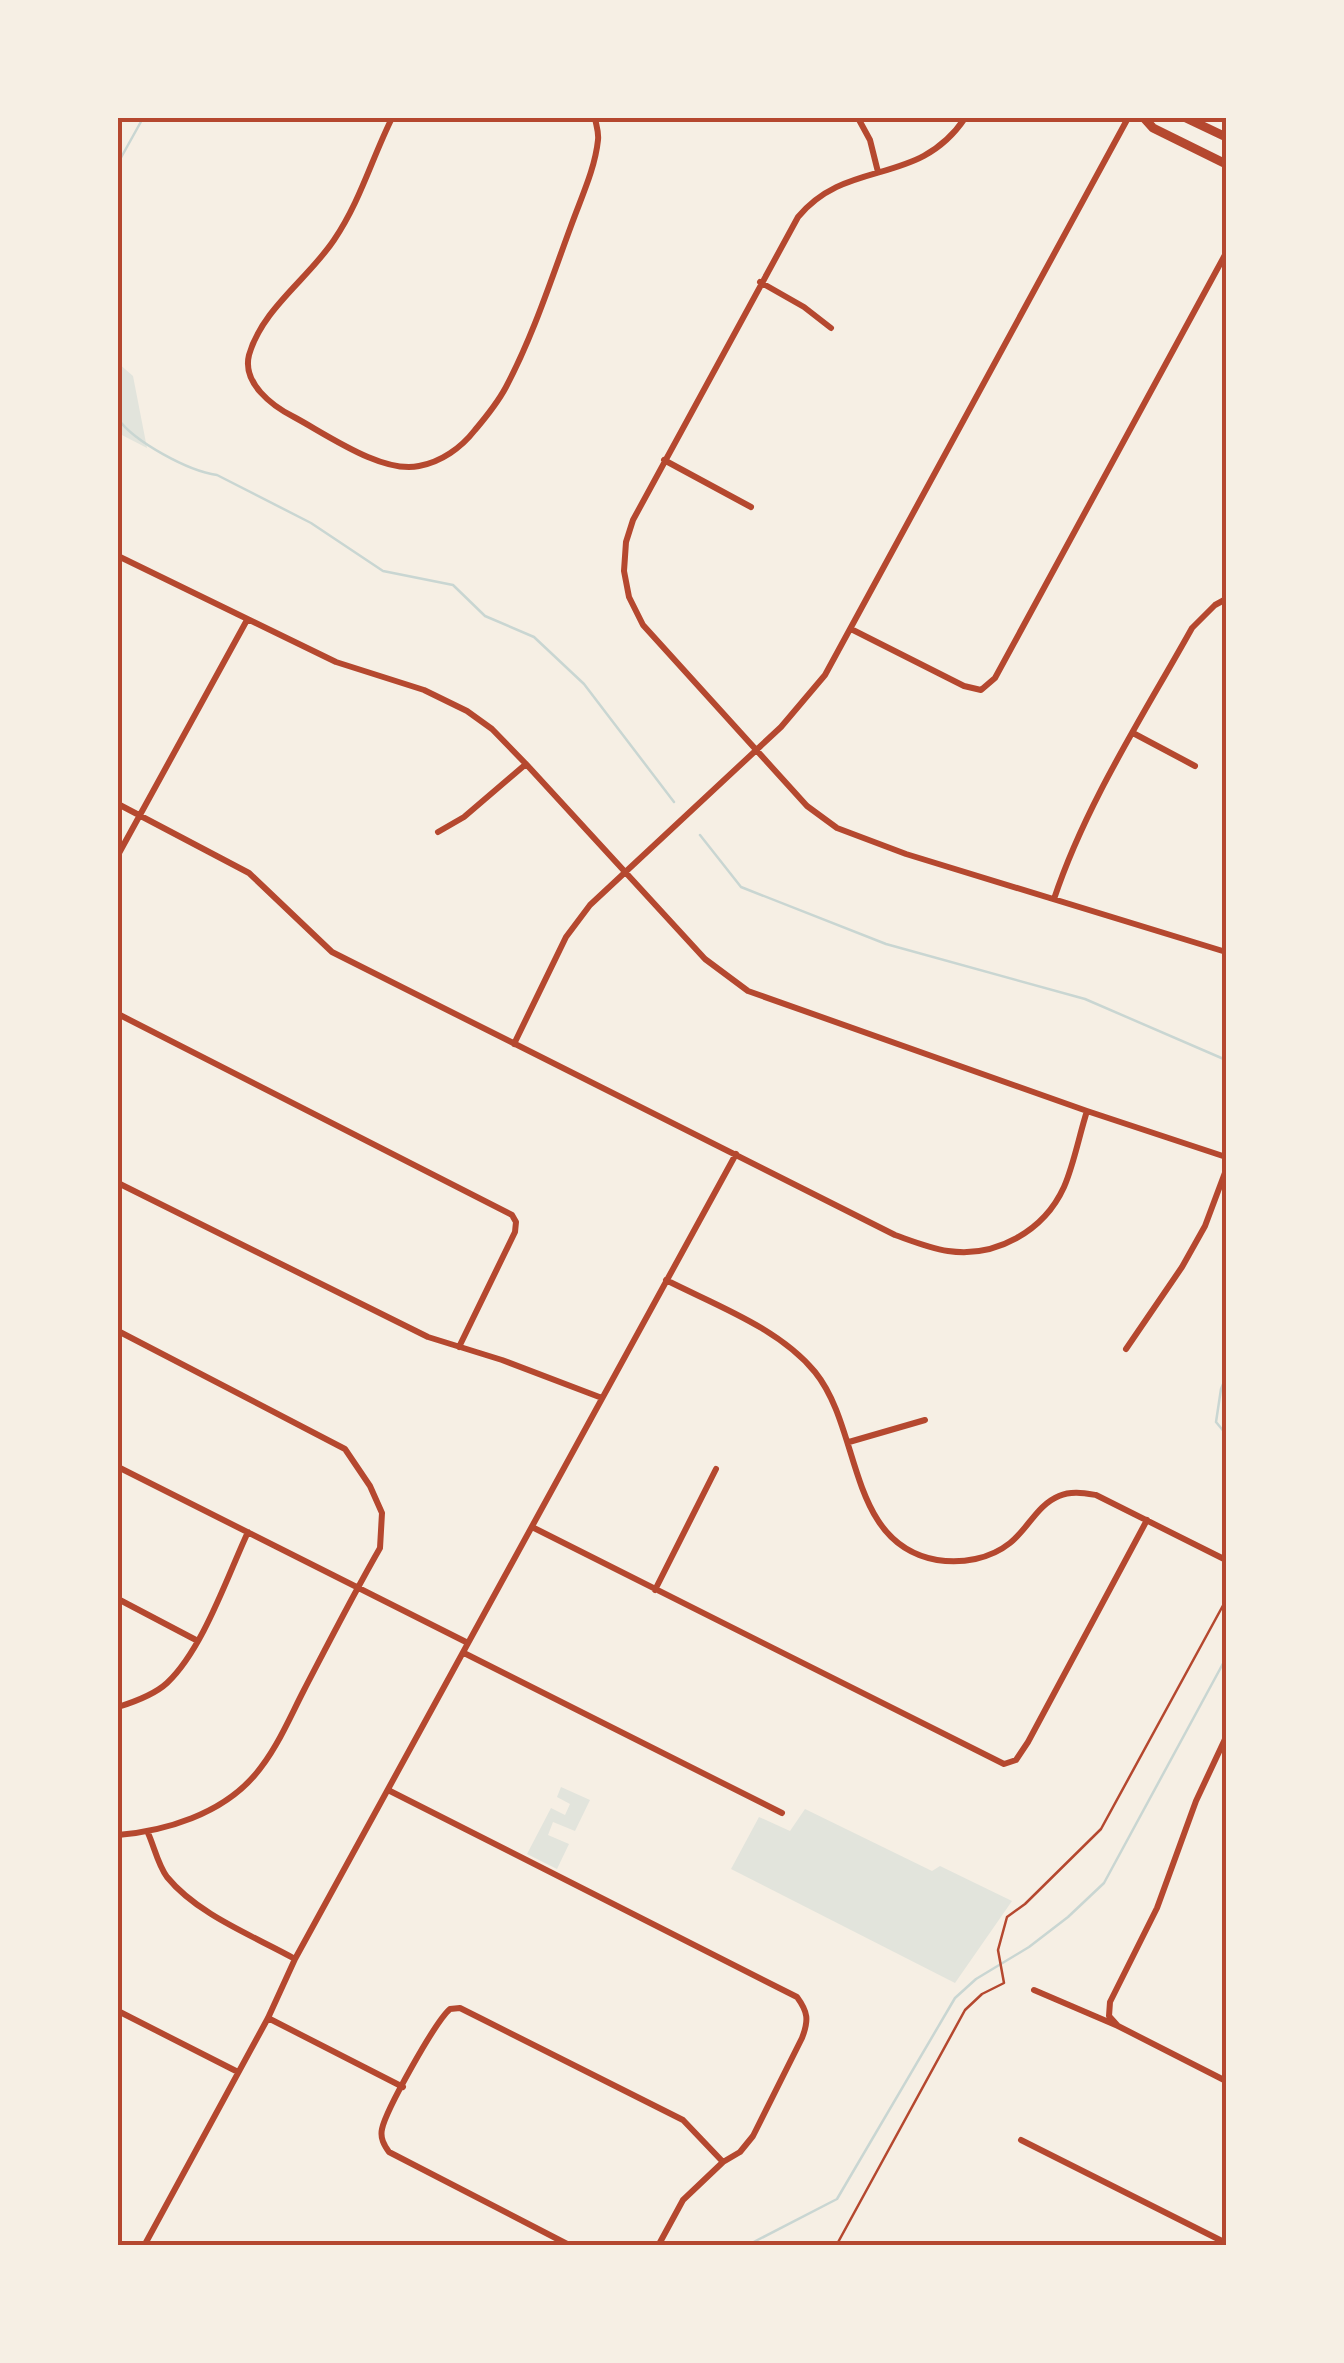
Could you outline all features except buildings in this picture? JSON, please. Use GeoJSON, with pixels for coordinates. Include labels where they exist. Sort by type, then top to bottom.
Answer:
{"type":"FeatureCollection","features":[{"type":"Feature","properties":{"kind":"main road"},"geometry":{"type":"LineString","coordinates":[[1144,118],[1152,128],[1226,164]]}},
{"type":"Feature","properties":{"kind":"main road"},"geometry":{"type":"LineString","coordinates":[[1186,118],[1226,137]]}},
{"type":"Feature","properties":{"kind":"street"},"geometry":{"type":"LineString","coordinates":[[392,118],[348,218],[311,270],[256,335],[248,360],[252,380],[260,393],[286,413],[366,456],[415,468],[436,462],[458,448],[504,390],[534,326],[592,169],[599,136],[595,118]]}},
{"type":"Feature","properties":{"kind":"street"},"geometry":{"type":"LineString","coordinates":[[858,118],[870,140],[878,172]]}},
{"type":"Feature","properties":{"kind":"street"},"geometry":{"type":"LineString","coordinates":[[965,118],[947,140],[926,156],[904,167],[838,184],[798,216],[633,520],[626,542],[624,571],[629,597],[643,624],[756,751],[807,806],[837,828],[906,854],[1226,952]]}},
{"type":"Feature","properties":{"kind":"street"},"geometry":{"type":"LineString","coordinates":[[514,1044],[566,937],[590,905],[756,751],[816,688],[1128,118]]}},
{"type":"Feature","properties":{"kind":"street"},"geometry":{"type":"LineString","coordinates":[[851,629],[964,686],[981,690],[1002,668],[1226,253]]}},
{"type":"Feature","properties":{"kind":"street"},"geometry":{"type":"LineString","coordinates":[[760,282],[804,307],[830,328]]}},
{"type":"Feature","properties":{"kind":"street"},"geometry":{"type":"LineString","coordinates":[[664,460],[751,508]]}},
{"type":"Feature","properties":{"kind":"street"},"geometry":{"type":"LineString","coordinates":[[118,556],[336,662],[446,698],[492,729],[704,960],[748,991],[1226,1157]]}},
{"type":"Feature","properties":{"kind":"street"},"geometry":{"type":"LineString","coordinates":[[1054,899],[1066,861],[1192,628],[1226,599]]}},
{"type":"Feature","properties":{"kind":"street"},"geometry":{"type":"LineString","coordinates":[[118,855],[247,620]]}},
{"type":"Feature","properties":{"kind":"street"},"geometry":{"type":"LineString","coordinates":[[1133,734],[1195,766]]}},
{"type":"Feature","properties":{"kind":"street"},"geometry":{"type":"LineString","coordinates":[[438,832],[464,817],[526,764]]}},
{"type":"Feature","properties":{"kind":"street"},"geometry":{"type":"LineString","coordinates":[[118,804],[249,873],[332,952],[894,1235],[952,1252],[990,1248],[1031,1231],[1066,1184],[1086,1111]]}},
{"type":"Feature","properties":{"kind":"street"},"geometry":{"type":"LineString","coordinates":[[118,1014],[512,1214],[515,1232],[459,1347]]}},
{"type":"Feature","properties":{"kind":"street"},"geometry":{"type":"LineString","coordinates":[[144,2246],[296,1959],[736,1154]]}},
{"type":"Feature","properties":{"kind":"street"},"geometry":{"type":"LineString","coordinates":[[1126,1350],[1190,1254],[1226,1170]]}},
{"type":"Feature","properties":{"kind":"street"},"geometry":{"type":"LineString","coordinates":[[118,1182],[428,1337],[602,1398]]}},
{"type":"Feature","properties":{"kind":"street"},"geometry":{"type":"LineString","coordinates":[[666,1280],[795,1350],[817,1374],[849,1442],[873,1515],[896,1542],[935,1560],[982,1558],[1010,1543],[1057,1496],[1074,1492],[1096,1494],[1226,1560]]}},
{"type":"Feature","properties":{"kind":"street"},"geometry":{"type":"LineString","coordinates":[[118,1331],[345,1449],[370,1486],[382,1513],[380,1548],[277,1744],[256,1774],[229,1798],[186,1822],[118,1836]]}},
{"type":"Feature","properties":{"kind":"street"},"geometry":{"type":"LineString","coordinates":[[849,1442],[925,1420]]}},
{"type":"Feature","properties":{"kind":"street"},"geometry":{"type":"LineString","coordinates":[[118,1467],[468,1643]]}},
{"type":"Feature","properties":{"kind":"street"},"geometry":{"type":"LineString","coordinates":[[655,1590],[716,1469]]}},
{"type":"Feature","properties":{"kind":"street"},"geometry":{"type":"LineString","coordinates":[[532,1527],[1004,1764],[1016,1760],[1028,1742],[1148,1520]]}},
{"type":"Feature","properties":{"kind":"street"},"geometry":{"type":"LineString","coordinates":[[118,1707],[165,1685],[197,1640],[248,1532]]}},
{"type":"Feature","properties":{"kind":"street"},"geometry":{"type":"LineString","coordinates":[[118,1599],[197,1640]]}},
{"type":"Feature","properties":{"kind":"street"},"geometry":{"type":"LineString","coordinates":[[464,1653],[782,1813]]}},
{"type":"Feature","properties":{"kind":"street"},"geometry":{"type":"LineString","coordinates":[[1118,2026],[1109,2016],[1110,2002],[1158,1908],[1196,1801],[1226,1737]]}},
{"type":"Feature","properties":{"kind":"street"},"geometry":{"type":"LineString","coordinates":[[390,1791],[797,1996],[806,2010],[808,2022],[802,2038],[753,2136],[740,2152],[723,2162],[682,2200],[658,2246]]}},
{"type":"Feature","properties":{"kind":"street"},"geometry":{"type":"LineString","coordinates":[[148,1832],[165,1874],[186,1894],[212,1913],[296,1959]]}},
{"type":"Feature","properties":{"kind":"street"},"geometry":{"type":"LineString","coordinates":[[1034,1990],[1118,2026],[1226,2081]]}},
{"type":"Feature","properties":{"kind":"street"},"geometry":{"type":"LineString","coordinates":[[571,2246],[389,2152],[382,2142],[382,2129],[403,2087],[440,2018],[450,2009],[460,2008],[683,2120],[723,2162]]}},
{"type":"Feature","properties":{"kind":"street"},"geometry":{"type":"LineString","coordinates":[[118,2011],[238,2072]]}},
{"type":"Feature","properties":{"kind":"street"},"geometry":{"type":"LineString","coordinates":[[268,2018],[403,2087]]}},
{"type":"Feature","properties":{"kind":"street"},"geometry":{"type":"LineString","coordinates":[[1021,2140],[1226,2243]]}},
{"type":"Feature","properties":{"kind":"path"},"geometry":{"type":"LineString","coordinates":[[836,2246],[965,2010],[982,1994],[1002,1985],[1004,1976],[998,1950],[1006,1918],[1101,1830],[1226,1600]]}},
{"type":"Feature","properties":{"kind":"shaded area"},"geometry":{"type":"Polygon","coordinates":[[[118,363],[133,376],[147,448],[118,433],[118,363]]]}},
{"type":"Feature","properties":{"kind":"shaded area"},"geometry":{"type":"Polygon","coordinates":[[[561,1787],[590,1800],[575,1831],[553,1822],[548,1835],[569,1844],[557,1869],[527,1854],[551,1808],[565,1815],[570,1804],[557,1797],[561,1787]]]}},
{"type":"Feature","properties":{"kind":"shaded area"},"geometry":{"type":"Polygon","coordinates":[[[805,1809],[932,1871],[940,1866],[1012,1901],[955,1983],[731,1869],[759,1817],[790,1831],[805,1809]]]}},
{"type":"Feature","properties":{"kind":"waterway"},"geometry":{"type":"LineString","coordinates":[[118,163],[143,118]]}},
{"type":"Feature","properties":{"kind":"waterway"},"geometry":{"type":"LineString","coordinates":[[118,419],[163,454],[217,475],[311,523],[383,571],[453,585],[485,616],[534,637],[584,684],[674,802]]}},
{"type":"Feature","properties":{"kind":"waterway"},"geometry":{"type":"LineString","coordinates":[[700,835],[741,887],[886,944],[1085,999],[1226,1060]]}},
{"type":"Feature","properties":{"kind":"waterway"},"geometry":{"type":"LineString","coordinates":[[1226,1377],[1216,1422],[1226,1434]]}},
{"type":"Feature","properties":{"kind":"waterway"},"geometry":{"type":"LineString","coordinates":[[746,2246],[837,2199],[955,1998],[976,1979],[1029,1947],[1068,1917],[1104,1883],[1226,1658]]}}]}
